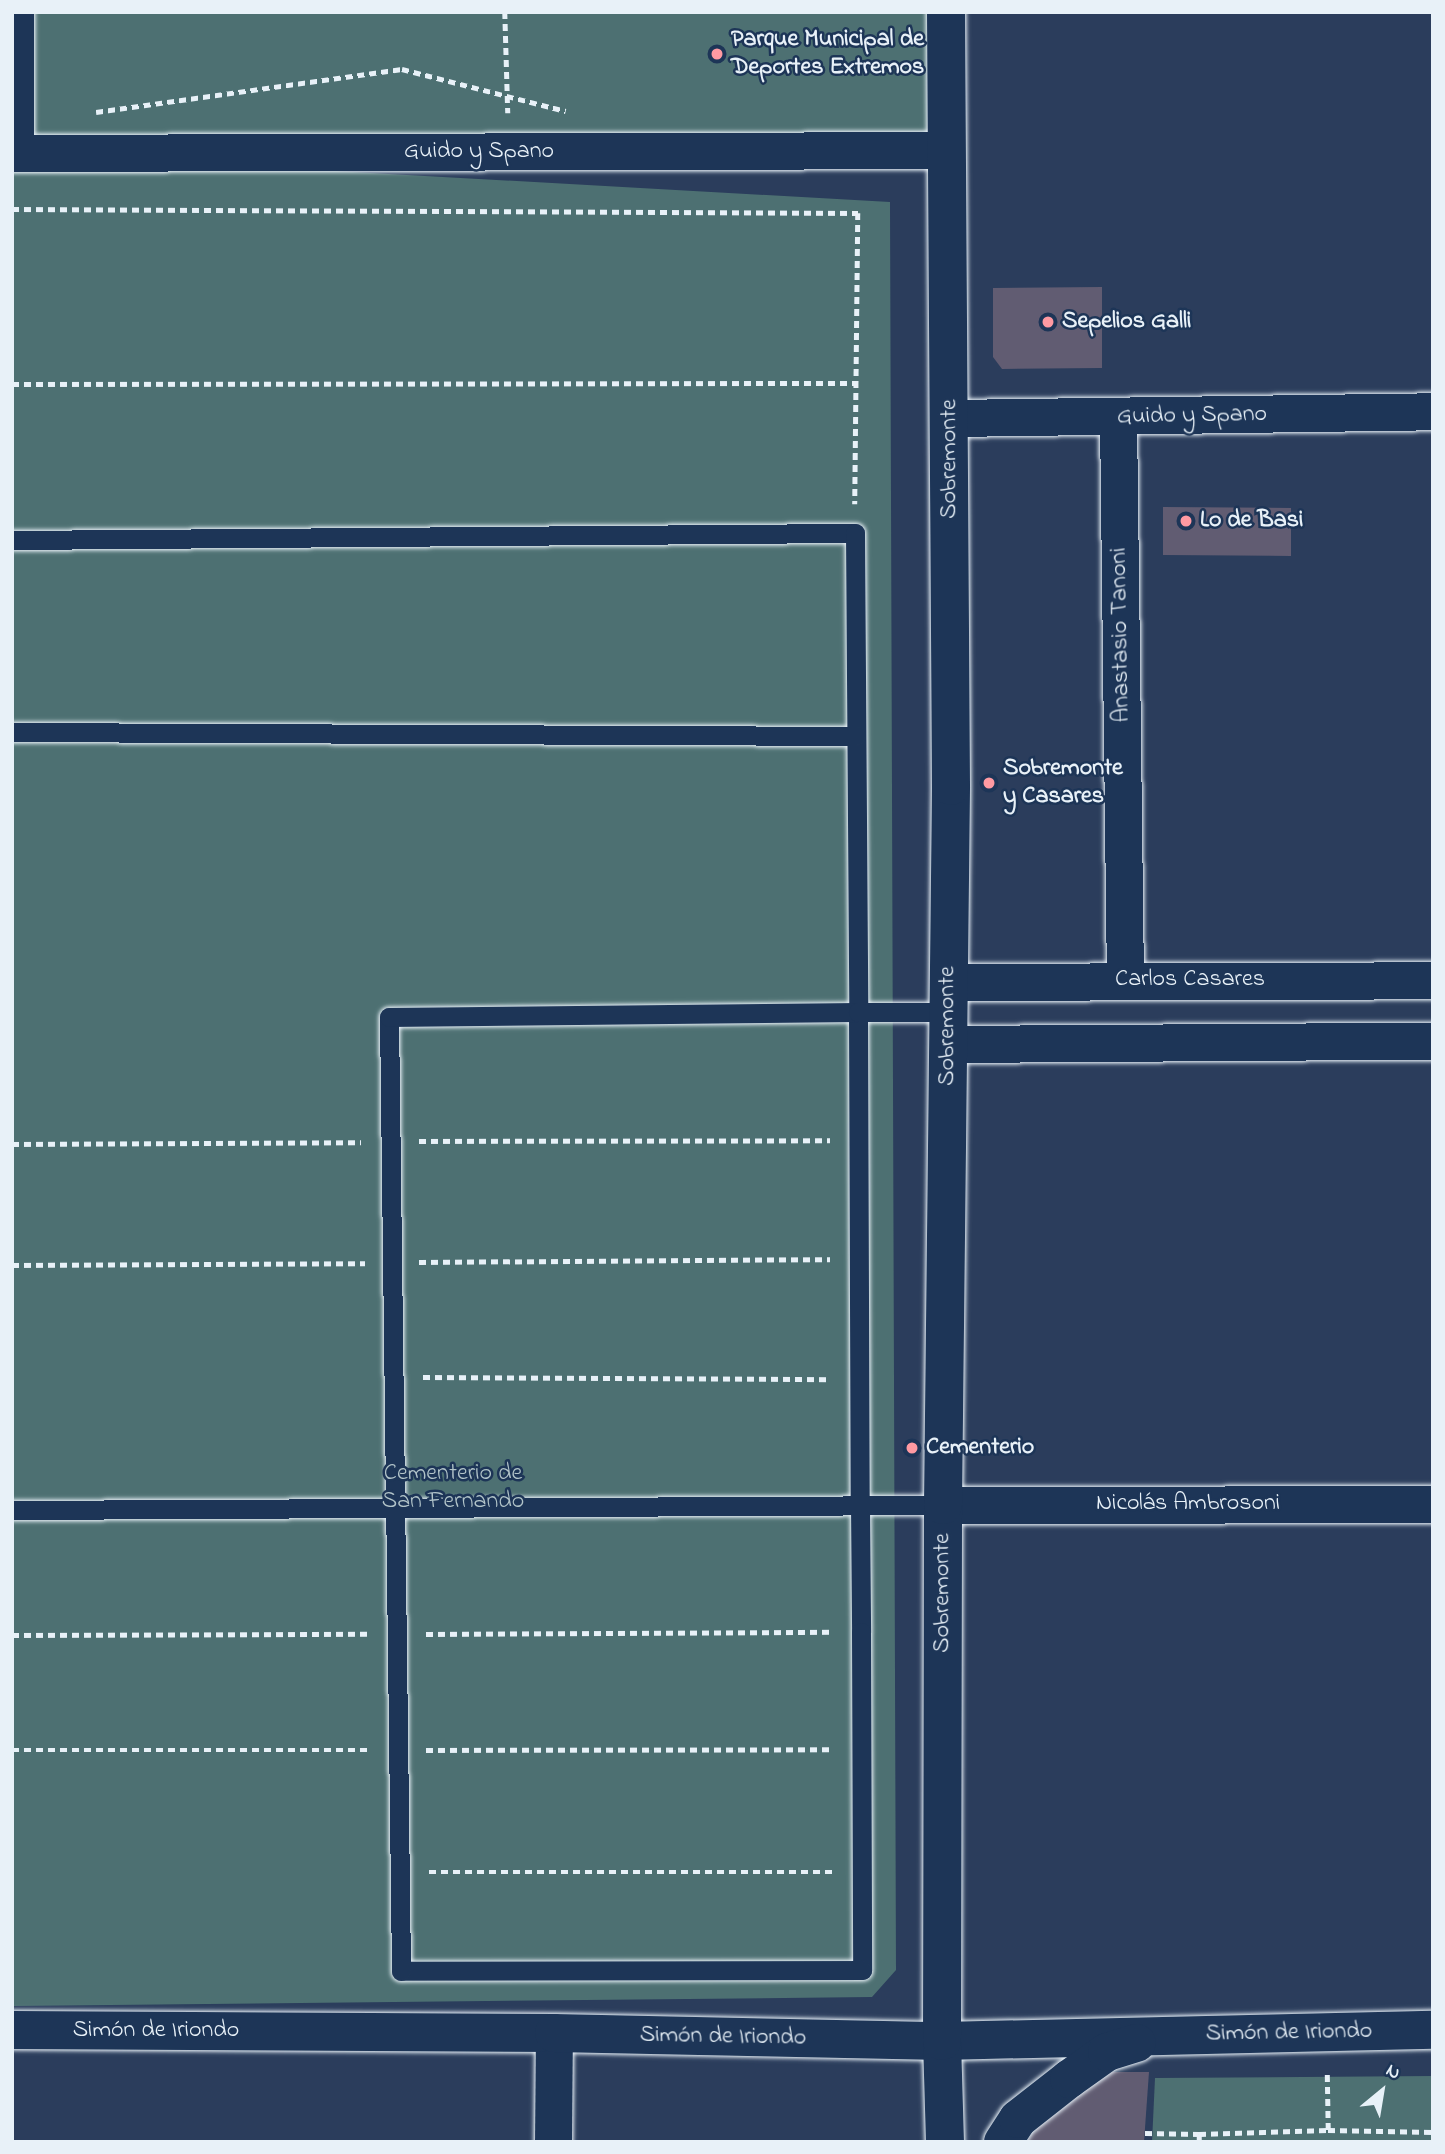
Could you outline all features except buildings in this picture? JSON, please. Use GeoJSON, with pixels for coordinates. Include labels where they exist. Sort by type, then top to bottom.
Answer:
{"type":"FeatureCollection","features":[{"type":"Feature","properties":{"kind":"main road","name":"Sobremonte"},"geometry":{"type":"LineString","coordinates":[[945,2142],[942,2041],[943,1504],[949,1013],[951,418],[945,150],[946,12]]}},
{"type":"Feature","properties":{"kind":"main road","name":"Simón de Iriondo"},"geometry":{"type":"LineString","coordinates":[[12,2030],[554,2033],[942,2041],[1433,2030]]}},
{"type":"Feature","properties":{"kind":"main road"},"geometry":{"type":"LineString","coordinates":[[1003,2142],[1018,2119],[1107,2052],[1160,2036]]}},
{"type":"Feature","properties":{"kind":"street"},"geometry":{"type":"LineString","coordinates":[[14,153],[15,12]]}},
{"type":"Feature","properties":{"kind":"street","name":"Guido y Spano"},"geometry":{"type":"LineString","coordinates":[[14,153],[945,150]]}},
{"type":"Feature","properties":{"kind":"street","name":"Guido y Spano"},"geometry":{"type":"LineString","coordinates":[[951,418],[1433,411]]}},
{"type":"Feature","properties":{"kind":"street","name":"Anastasio Tanoni"},"geometry":{"type":"LineString","coordinates":[[1118,417],[1125,980]]}},
{"type":"Feature","properties":{"kind":"street","name":"Carlos Casares"},"geometry":{"type":"LineString","coordinates":[[949,1013],[1125,980],[1433,980]]}},
{"type":"Feature","properties":{"kind":"street"},"geometry":{"type":"LineString","coordinates":[[949,1013],[1433,1041]]}},
{"type":"Feature","properties":{"kind":"street","name":"Nicolás Ambrosoni"},"geometry":{"type":"LineString","coordinates":[[943,1504],[1433,1504]]}},
{"type":"Feature","properties":{"kind":"street"},"geometry":{"type":"LineString","coordinates":[[553,2142],[554,2033]]}},
{"type":"Feature","properties":{"kind":"lane"},"geometry":{"type":"LineString","coordinates":[[12,540],[855,533],[858,1012],[858,1140],[860,1379],[862,1970],[401,1971],[390,1017],[858,1012],[949,1013]]}},
{"type":"Feature","properties":{"kind":"lane"},"geometry":{"type":"LineString","coordinates":[[12,732],[856,736]]}},
{"type":"Feature","properties":{"kind":"lane"},"geometry":{"type":"LineString","coordinates":[[12,1510],[943,1504]]}},
{"type":"Feature","properties":{"kind":"path"},"geometry":{"type":"LineString","coordinates":[[505,12],[509,152]]}},
{"type":"Feature","properties":{"kind":"path"},"geometry":{"type":"LineString","coordinates":[[84,113],[402,69],[569,111]]}},
{"type":"Feature","properties":{"kind":"path"},"geometry":{"type":"LineString","coordinates":[[12,208],[858,214],[855,533]]}},
{"type":"Feature","properties":{"kind":"path"},"geometry":{"type":"LineString","coordinates":[[12,384],[856,383]]}},
{"type":"Feature","properties":{"kind":"path"},"geometry":{"type":"LineString","coordinates":[[12,1144],[858,1140]]}},
{"type":"Feature","properties":{"kind":"path"},"geometry":{"type":"LineString","coordinates":[[12,1265],[859,1259]]}},
{"type":"Feature","properties":{"kind":"path"},"geometry":{"type":"LineString","coordinates":[[394,1377],[860,1379]]}},
{"type":"Feature","properties":{"kind":"path"},"geometry":{"type":"LineString","coordinates":[[12,1635],[861,1632]]}},
{"type":"Feature","properties":{"kind":"path"},"geometry":{"type":"LineString","coordinates":[[12,1750],[861,1749]]}},
{"type":"Feature","properties":{"kind":"path"},"geometry":{"type":"LineString","coordinates":[[400,1872],[862,1872]]}},
{"type":"Feature","properties":{"kind":"path"},"geometry":{"type":"LineString","coordinates":[[1327,2032],[1328,2130]]}},
{"type":"Feature","properties":{"kind":"path"},"geometry":{"type":"LineString","coordinates":[[1144,2133],[1328,2130],[1433,2132]]}},
{"type":"Feature","properties":{"kind":"path"},"geometry":{"type":"LineString","coordinates":[[1199,2134],[1199,2142]]}},
{"type":"Feature","properties":{"kind":"green space","name":"Cementerio de San Fernando"},"geometry":{"type":"Polygon","coordinates":[[[12,12],[927,12],[928,151],[33,154],[890,202],[896,1970],[872,1997],[12,2006],[12,12]]]}},
{"type":"Feature","properties":{"kind":"green space"},"geometry":{"type":"Polygon","coordinates":[[[1433,2076],[1433,2142],[1152,2142],[1155,2078],[1433,2076]]]}},
{"type":"Feature","properties":{"kind":"place","name":"Parque Municipal de Deportes Extremos"},"geometry":{"type":"Point","coordinates":[717,54]}},
{"type":"Feature","properties":{"kind":"place","name":"Sepelios Galli"},"geometry":{"type":"Point","coordinates":[1048,322]}},
{"type":"Feature","properties":{"kind":"place","name":"Lo de Basi"},"geometry":{"type":"Point","coordinates":[1186,521]}},
{"type":"Feature","properties":{"kind":"place","name":"Sobremonte y Casares"},"geometry":{"type":"Point","coordinates":[989,783]}},
{"type":"Feature","properties":{"kind":"place","name":"Cementerio"},"geometry":{"type":"Point","coordinates":[912,1448]}}]}
